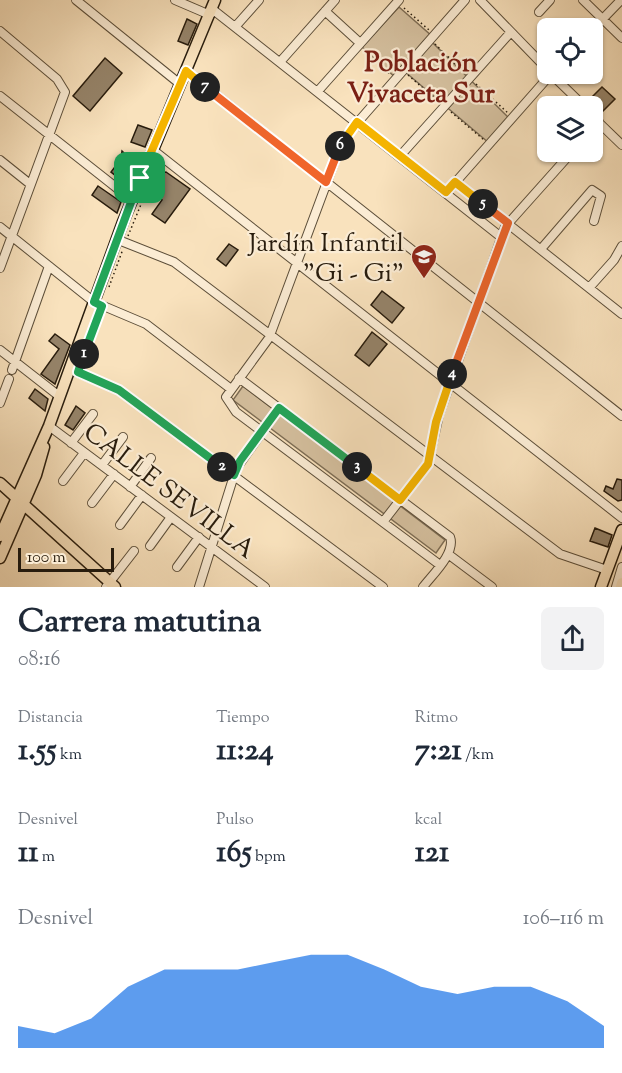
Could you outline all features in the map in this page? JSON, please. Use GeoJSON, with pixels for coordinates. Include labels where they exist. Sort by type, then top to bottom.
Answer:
{"type":"FeatureCollection","features":[{"type":"Feature","properties":{"kind":"main road"},"geometry":{"type":"LineString","coordinates":[[0,558],[69,369],[98,304],[121,241],[132,200],[156,153],[180,84],[212,8]]}},
{"type":"Feature","properties":{"kind":"main road"},"geometry":{"type":"LineString","coordinates":[[0,483],[110,586]]}},
{"type":"Feature","properties":{"kind":"main road"},"geometry":{"type":"LineString","coordinates":[[0,536],[21,501]]}},
{"type":"Feature","properties":{"kind":"main road"},"geometry":{"type":"LineString","coordinates":[[601,587],[621,539]]}},
{"type":"Feature","properties":{"kind":"street"},"geometry":{"type":"LineString","coordinates":[[76,0],[180,84]]}},
{"type":"Feature","properties":{"kind":"street"},"geometry":{"type":"LineString","coordinates":[[175,0],[212,8],[501,237]]}},
{"type":"Feature","properties":{"kind":"street"},"geometry":{"type":"LineString","coordinates":[[235,27],[260,0]]}},
{"type":"Feature","properties":{"kind":"street"},"geometry":{"type":"LineString","coordinates":[[280,62],[335,0]]}},
{"type":"Feature","properties":{"kind":"street"},"geometry":{"type":"LineString","coordinates":[[440,565],[262,432],[230,407],[226,398],[271,334],[342,141],[465,0]]}},
{"type":"Feature","properties":{"kind":"street"},"geometry":{"type":"LineString","coordinates":[[480,0],[537,59]]}},
{"type":"Feature","properties":{"kind":"street"},"geometry":{"type":"LineString","coordinates":[[539,12],[550,0]]}},
{"type":"Feature","properties":{"kind":"street"},"geometry":{"type":"LineString","coordinates":[[583,0],[602,18]]}},
{"type":"Feature","properties":{"kind":"street"},"geometry":{"type":"LineString","coordinates":[[621,0],[603,19],[622,38]]}},
{"type":"Feature","properties":{"kind":"street"},"geometry":{"type":"LineString","coordinates":[[318,92],[394,2]]}},
{"type":"Feature","properties":{"kind":"street"},"geometry":{"type":"LineString","coordinates":[[325,11],[359,45]]}},
{"type":"Feature","properties":{"kind":"street"},"geometry":{"type":"LineString","coordinates":[[0,31],[62,85],[64,92],[0,268]]}},
{"type":"Feature","properties":{"kind":"street"},"geometry":{"type":"LineString","coordinates":[[400,156],[511,32]]}},
{"type":"Feature","properties":{"kind":"street"},"geometry":{"type":"LineString","coordinates":[[186,71],[622,416]]}},
{"type":"Feature","properties":{"kind":"street"},"geometry":{"type":"LineString","coordinates":[[446,192],[542,84]]}},
{"type":"Feature","properties":{"kind":"street"},"geometry":{"type":"LineString","coordinates":[[561,84],[574,96]]}},
{"type":"Feature","properties":{"kind":"street"},"geometry":{"type":"LineString","coordinates":[[0,96],[132,200]]}},
{"type":"Feature","properties":{"kind":"street"},"geometry":{"type":"LineString","coordinates":[[603,129],[622,145]]}},
{"type":"Feature","properties":{"kind":"street"},"geometry":{"type":"LineString","coordinates":[[156,153],[622,518]]}},
{"type":"Feature","properties":{"kind":"street"},"geometry":{"type":"LineString","coordinates":[[0,160],[30,184]]}},
{"type":"Feature","properties":{"kind":"street"},"geometry":{"type":"LineString","coordinates":[[383,522],[426,466],[450,381],[501,237],[508,223],[563,162]]}},
{"type":"Feature","properties":{"kind":"street"},"geometry":{"type":"LineString","coordinates":[[455,182],[622,314]]}},
{"type":"Feature","properties":{"kind":"street"},"geometry":{"type":"LineString","coordinates":[[541,249],[592,190],[601,196],[594,221]]}},
{"type":"Feature","properties":{"kind":"street"},"geometry":{"type":"LineString","coordinates":[[0,227],[98,304],[146,324],[231,389]]}},
{"type":"Feature","properties":{"kind":"street"},"geometry":{"type":"LineString","coordinates":[[121,241],[169,258],[564,557],[607,570]]}},
{"type":"Feature","properties":{"kind":"street"},"geometry":{"type":"LineString","coordinates":[[589,288],[614,260],[622,246]]}},
{"type":"Feature","properties":{"kind":"street"},"geometry":{"type":"LineString","coordinates":[[13,366],[49,266]]}},
{"type":"Feature","properties":{"kind":"street"},"geometry":{"type":"LineString","coordinates":[[0,350],[13,366],[59,396]]}},
{"type":"Feature","properties":{"kind":"street"},"geometry":{"type":"LineString","coordinates":[[69,369],[119,390],[383,587]]}},
{"type":"Feature","properties":{"kind":"street"},"geometry":{"type":"LineString","coordinates":[[240,378],[446,534],[452,542],[448,554],[423,587]]}},
{"type":"Feature","properties":{"kind":"street"},"geometry":{"type":"LineString","coordinates":[[0,403],[9,379]]}},
{"type":"Feature","properties":{"kind":"street"},"geometry":{"type":"LineString","coordinates":[[199,587],[240,461],[279,408]]}},
{"type":"Feature","properties":{"kind":"street"},"geometry":{"type":"LineString","coordinates":[[71,443],[93,414]]}},
{"type":"Feature","properties":{"kind":"street","name":"CALLE SEVILLA"},"geometry":{"type":"LineString","coordinates":[[49,426],[266,587]]}},
{"type":"Feature","properties":{"kind":"street"},"geometry":{"type":"LineString","coordinates":[[102,465],[123,437]]}},
{"type":"Feature","properties":{"kind":"street"},"geometry":{"type":"LineString","coordinates":[[63,481],[84,453]]}},
{"type":"Feature","properties":{"kind":"street"},"geometry":{"type":"LineString","coordinates":[[130,486],[151,458]]}},
{"type":"Feature","properties":{"kind":"street"},"geometry":{"type":"LineString","coordinates":[[92,503],[114,474]]}},
{"type":"Feature","properties":{"kind":"street"},"geometry":{"type":"LineString","coordinates":[[120,525],[142,495]]}},
{"type":"Feature","properties":{"kind":"street"},"geometry":{"type":"LineString","coordinates":[[150,546],[171,517]]}},
{"type":"Feature","properties":{"kind":"street"},"geometry":{"type":"LineString","coordinates":[[177,567],[199,537]]}},
{"type":"Feature","properties":{"kind":"street"},"geometry":{"type":"LineString","coordinates":[[606,587],[621,539]]}},
{"type":"Feature","properties":{"kind":"street"},"geometry":{"type":"LineString","coordinates":[[110,586],[134,551]]}},
{"type":"Feature","properties":{"kind":"street"},"geometry":{"type":"LineString","coordinates":[[448,554],[492,587]]}},
{"type":"Feature","properties":{"kind":"street"},"geometry":{"type":"LineString","coordinates":[[616,587],[622,567]]}},
{"type":"Feature","properties":{"kind":"path"},"geometry":{"type":"LineString","coordinates":[[394,2],[434,35]]}},
{"type":"Feature","properties":{"kind":"path"},"geometry":{"type":"LineString","coordinates":[[359,45],[395,79]]}},
{"type":"Feature","properties":{"kind":"path"},"geometry":{"type":"LineString","coordinates":[[98,304],[156,153]]}},
{"type":"Feature","properties":{"kind":"shaded area"},"geometry":{"type":"Polygon","coordinates":[[[399,7],[433,37],[431,41],[510,119],[489,143],[404,71],[397,79],[362,47],[399,7]]]}},
{"type":"Feature","properties":{"kind":"shaded area"},"geometry":{"type":"Polygon","coordinates":[[[243,386],[445,540],[436,553],[233,400],[243,386]]]}},
{"type":"Feature","properties":{"kind":"building"},"geometry":{"type":"Polygon","coordinates":[[[187,19],[197,24],[188,45],[178,41],[187,19]]]}},
{"type":"Feature","properties":{"kind":"building"},"geometry":{"type":"Polygon","coordinates":[[[105,58],[122,73],[90,111],[73,96],[105,58]]]}},
{"type":"Feature","properties":{"kind":"building"},"geometry":{"type":"Polygon","coordinates":[[[602,87],[615,99],[603,111],[603,96],[593,96],[602,87]]]}},
{"type":"Feature","properties":{"kind":"building"},"geometry":{"type":"Polygon","coordinates":[[[138,125],[152,130],[145,147],[131,142],[138,125]]]}},
{"type":"Feature","properties":{"kind":"building"},"geometry":{"type":"Polygon","coordinates":[[[122,151],[129,158],[131,153],[142,158],[129,186],[111,172],[121,159],[122,151]]]}},
{"type":"Feature","properties":{"kind":"building"},"geometry":{"type":"Polygon","coordinates":[[[166,172],[190,189],[165,223],[152,214],[162,200],[157,196],[161,188],[157,185],[162,173],[166,172]]]}},
{"type":"Feature","properties":{"kind":"building"},"geometry":{"type":"Polygon","coordinates":[[[98,186],[121,202],[117,213],[92,195],[98,186]]]}},
{"type":"Feature","properties":{"kind":"building"},"geometry":{"type":"Polygon","coordinates":[[[229,244],[238,250],[226,266],[217,259],[229,244]]]}},
{"type":"Feature","properties":{"kind":"building"},"geometry":{"type":"Polygon","coordinates":[[[382,291],[404,308],[392,323],[371,305],[382,291]]]}},
{"type":"Feature","properties":{"kind":"building"},"geometry":{"type":"Polygon","coordinates":[[[372,332],[387,344],[369,366],[355,355],[372,332]]]}},
{"type":"Feature","properties":{"kind":"building"},"geometry":{"type":"Polygon","coordinates":[[[55,334],[70,345],[55,384],[41,374],[59,349],[49,341],[55,334]]]}},
{"type":"Feature","properties":{"kind":"building"},"geometry":{"type":"Polygon","coordinates":[[[35,389],[48,399],[45,411],[29,398],[35,389]]]}},
{"type":"Feature","properties":{"kind":"building"},"geometry":{"type":"Polygon","coordinates":[[[76,406],[85,413],[73,430],[65,425],[76,406]]]}},
{"type":"Feature","properties":{"kind":"building"},"geometry":{"type":"Polygon","coordinates":[[[617,479],[622,480],[622,500],[618,501],[604,491],[606,486],[613,489],[617,479]]]}},
{"type":"Feature","properties":{"kind":"building"},"geometry":{"type":"Polygon","coordinates":[[[595,528],[612,535],[608,547],[590,541],[595,528]]]}},
{"type":"Feature","properties":{"kind":"place","name":"Jardín Infantil \"Gi - Gi\""},"geometry":{"type":"Point","coordinates":[424,280]}},
{"type":"Feature","properties":{"kind":"district","name":"Población Vivaceta Sur"},"geometry":{"type":"Point","coordinates":[421,78]}},
{"type":"Feature","properties":{"kind":"route"},"geometry":{"type":"LineString","coordinates":[[186,71],[326,182],[344,137],[357,122],[446,192],[455,182],[508,223],[502,233],[436,422],[428,464],[400,500],[279,408],[240,461],[234,475],[119,390],[78,372],[102,306],[94,302],[140,178],[186,71]]}}]}
